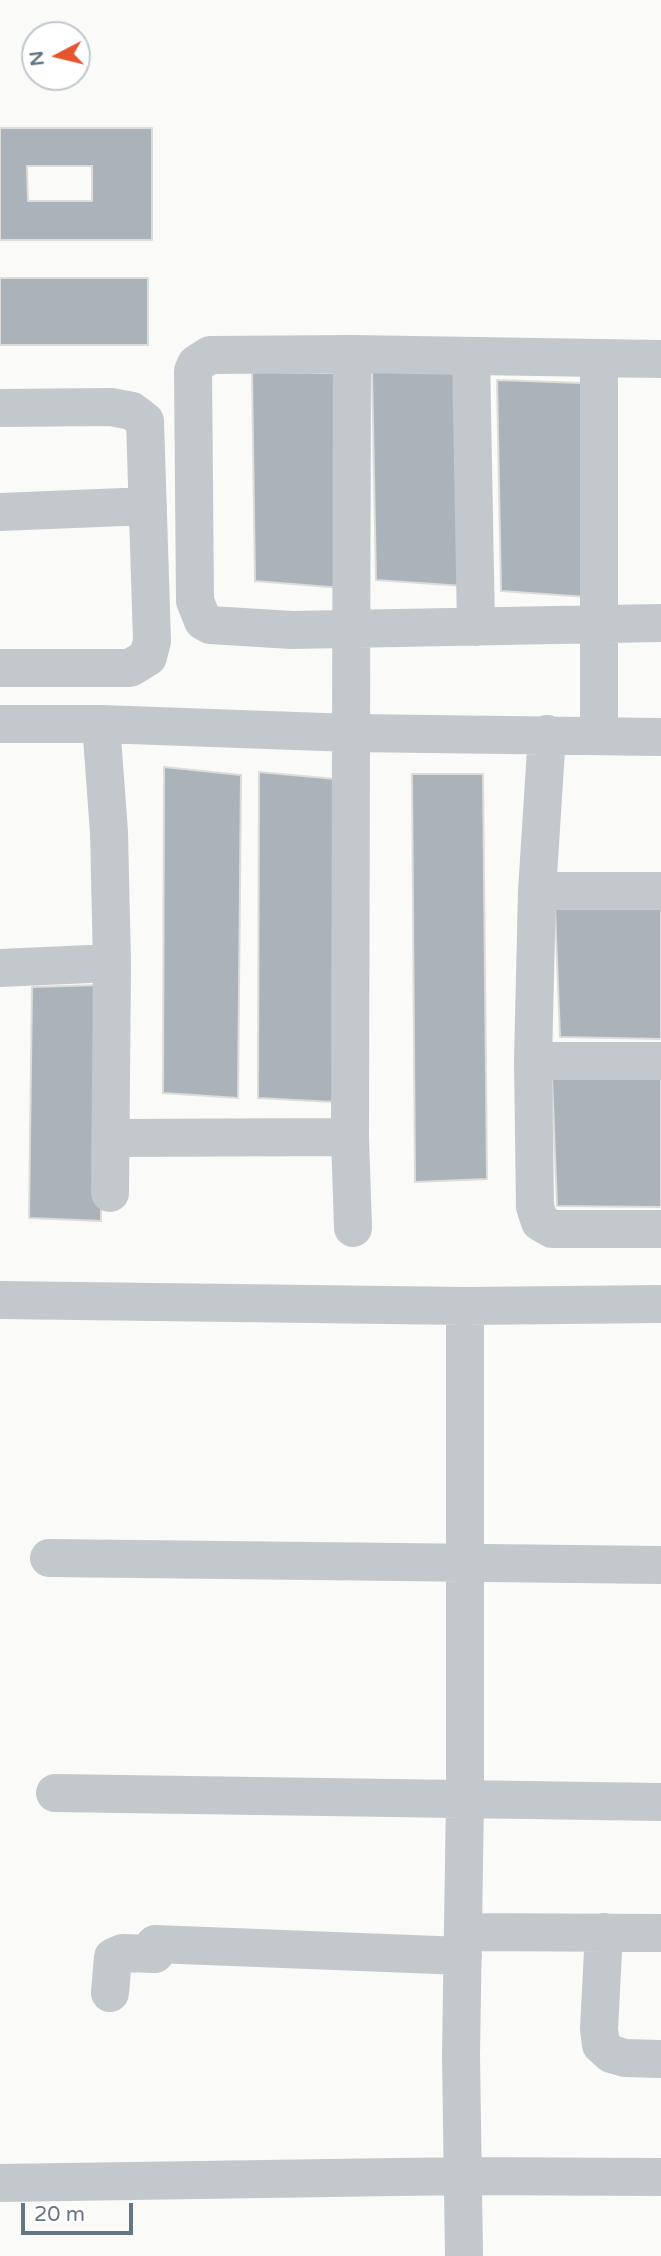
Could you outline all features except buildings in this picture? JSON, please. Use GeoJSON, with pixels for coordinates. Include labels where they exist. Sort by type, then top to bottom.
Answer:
{"type":"FeatureCollection","features":[{"type":"Feature","properties":{"kind":"street"},"geometry":{"type":"LineString","coordinates":[[352,354],[350,1137],[353,1228]]}},
{"type":"Feature","properties":{"kind":"street"},"geometry":{"type":"LineString","coordinates":[[661,359],[352,354],[210,355],[196,364],[193,377],[195,601],[204,621],[209,625],[292,630],[661,623]]}},
{"type":"Feature","properties":{"kind":"street"},"geometry":{"type":"LineString","coordinates":[[471,356],[477,627]]}},
{"type":"Feature","properties":{"kind":"street"},"geometry":{"type":"LineString","coordinates":[[599,358],[599,735]]}},
{"type":"Feature","properties":{"kind":"street"},"geometry":{"type":"LineString","coordinates":[[0,408],[111,407],[132,411],[145,421],[152,641],[148,657],[130,668],[0,668]]}},
{"type":"Feature","properties":{"kind":"street"},"geometry":{"type":"LineString","coordinates":[[0,512],[148,506]]}},
{"type":"Feature","properties":{"kind":"street"},"geometry":{"type":"LineString","coordinates":[[0,724],[661,737]]}},
{"type":"Feature","properties":{"kind":"street"},"geometry":{"type":"LineString","coordinates":[[100,724],[109,832],[112,963],[110,1193]]}},
{"type":"Feature","properties":{"kind":"street"},"geometry":{"type":"LineString","coordinates":[[547,734],[537,891],[533,1061],[535,1207],[540,1222],[552,1229],[661,1228]]}},
{"type":"Feature","properties":{"kind":"street"},"geometry":{"type":"LineString","coordinates":[[537,891],[661,891]]}},
{"type":"Feature","properties":{"kind":"street"},"geometry":{"type":"LineString","coordinates":[[0,968],[112,963]]}},
{"type":"Feature","properties":{"kind":"street"},"geometry":{"type":"LineString","coordinates":[[533,1061],[661,1061]]}},
{"type":"Feature","properties":{"kind":"street"},"geometry":{"type":"LineString","coordinates":[[111,1138],[350,1137]]}},
{"type":"Feature","properties":{"kind":"street"},"geometry":{"type":"LineString","coordinates":[[0,1300],[465,1306],[661,1304]]}},
{"type":"Feature","properties":{"kind":"street"},"geometry":{"type":"LineString","coordinates":[[464,2256],[461,2055],[465,1799],[465,1306]]}},
{"type":"Feature","properties":{"kind":"street"},"geometry":{"type":"LineString","coordinates":[[49,1558],[661,1565]]}},
{"type":"Feature","properties":{"kind":"street"},"geometry":{"type":"LineString","coordinates":[[55,1793],[661,1802]]}},
{"type":"Feature","properties":{"kind":"street"},"geometry":{"type":"LineString","coordinates":[[604,1933],[599,2029],[601,2045],[611,2054],[625,2058],[661,2059]]}},
{"type":"Feature","properties":{"kind":"street"},"geometry":{"type":"LineString","coordinates":[[110,1993],[113,1957],[122,1953],[155,1954],[155,1944],[463,1944],[604,1933],[661,1933]]}},
{"type":"Feature","properties":{"kind":"street"},"geometry":{"type":"LineString","coordinates":[[0,2183],[463,2176],[661,2177]]}}]}
